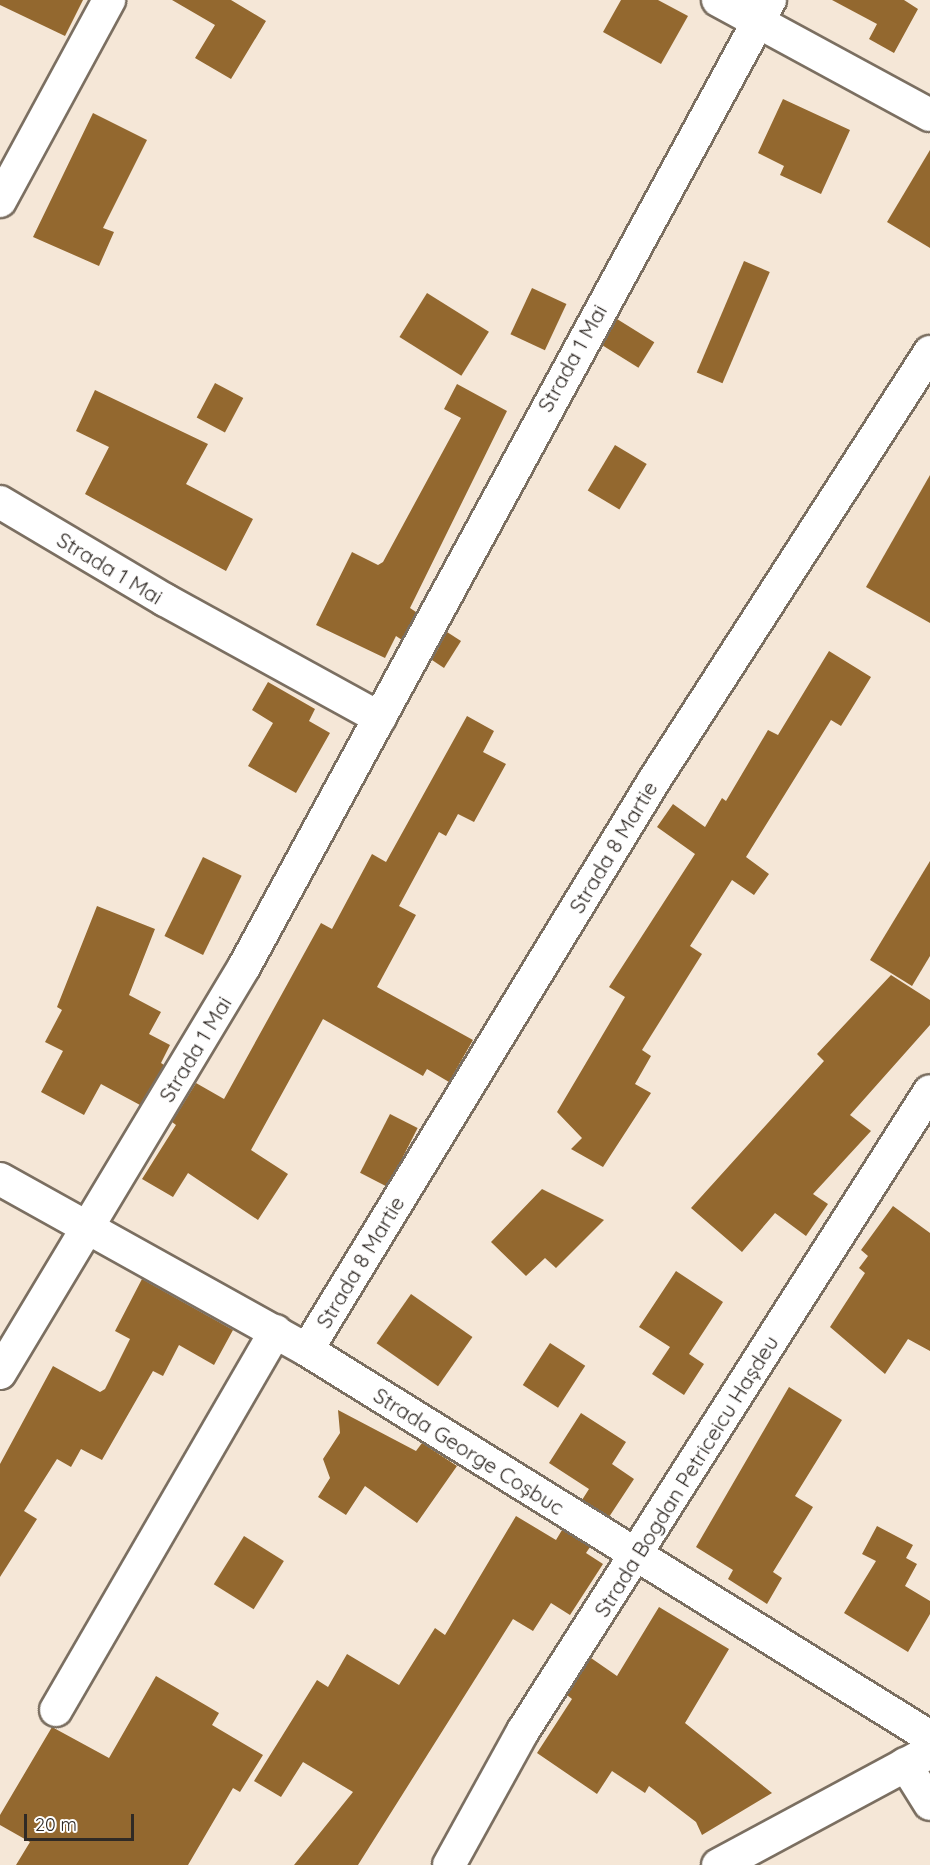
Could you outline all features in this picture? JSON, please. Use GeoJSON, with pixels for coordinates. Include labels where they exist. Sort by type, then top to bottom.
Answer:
{"type":"FeatureCollection","features":[{"type":"Feature","properties":{"kind":"street"},"geometry":{"type":"LineString","coordinates":[[0,201],[109,0]]}},
{"type":"Feature","properties":{"kind":"street"},"geometry":{"type":"LineString","coordinates":[[718,0],[764,11],[930,115]]}},
{"type":"Feature","properties":{"kind":"street","name":"Strada 1 Mai"},"geometry":{"type":"LineString","coordinates":[[0,1373],[244,967],[764,11]]}},
{"type":"Feature","properties":{"kind":"street","name":"Strada 8 Martie"},"geometry":{"type":"LineString","coordinates":[[307,1350],[655,779],[930,352]]}},
{"type":"Feature","properties":{"kind":"street","name":"Strada 1 Mai"},"geometry":{"type":"LineString","coordinates":[[0,502],[165,600],[380,718]]}},
{"type":"Feature","properties":{"kind":"street","name":"Strada Bogdan Petriceicu Hașdeu"},"geometry":{"type":"LineString","coordinates":[[449,1865],[523,1731],[930,1091]]}},
{"type":"Feature","properties":{"kind":"street","name":"Strada George Coșbuc"},"geometry":{"type":"LineString","coordinates":[[0,1179],[91,1225],[276,1331],[635,1556],[930,1737]]}},
{"type":"Feature","properties":{"kind":"street"},"geometry":{"type":"LineString","coordinates":[[56,1710],[276,1331]]}},
{"type":"Feature","properties":{"kind":"street"},"geometry":{"type":"LineString","coordinates":[[718,1865],[918,1757],[930,1804]]}},
{"type":"Feature","properties":{"kind":"building"},"geometry":{"type":"Polygon","coordinates":[[[0,0],[83,0],[65,36],[0,5],[0,0]]]}},
{"type":"Feature","properties":{"kind":"building"},"geometry":{"type":"Polygon","coordinates":[[[172,0],[231,0],[266,21],[231,79],[195,58],[215,25],[172,0]]]}},
{"type":"Feature","properties":{"kind":"building"},"geometry":{"type":"Polygon","coordinates":[[[621,0],[658,0],[688,16],[661,64],[603,32],[621,0]]]}},
{"type":"Feature","properties":{"kind":"building"},"geometry":{"type":"Polygon","coordinates":[[[832,0],[904,0],[918,9],[894,53],[869,39],[877,24],[832,0]]]}},
{"type":"Feature","properties":{"kind":"building"},"geometry":{"type":"Polygon","coordinates":[[[783,99],[850,130],[821,194],[780,175],[784,166],[758,153],[783,99]]]}},
{"type":"Feature","properties":{"kind":"building"},"geometry":{"type":"Polygon","coordinates":[[[93,113],[147,140],[103,228],[114,232],[99,266],[33,237],[93,113]]]}},
{"type":"Feature","properties":{"kind":"building"},"geometry":{"type":"Polygon","coordinates":[[[930,150],[930,248],[887,222],[930,150]]]}},
{"type":"Feature","properties":{"kind":"building"},"geometry":{"type":"Polygon","coordinates":[[[744,261],[770,272],[722,383],[697,372],[744,261]]]}},
{"type":"Feature","properties":{"kind":"building"},"geometry":{"type":"Polygon","coordinates":[[[532,288],[566,304],[545,350],[510,334],[532,288]]]}},
{"type":"Feature","properties":{"kind":"building"},"geometry":{"type":"Polygon","coordinates":[[[427,293],[489,332],[461,376],[399,337],[427,293]]]}},
{"type":"Feature","properties":{"kind":"building"},"geometry":{"type":"Polygon","coordinates":[[[617,319],[654,342],[638,368],[601,344],[617,319]]]}},
{"type":"Feature","properties":{"kind":"building"},"geometry":{"type":"Polygon","coordinates":[[[215,383],[243,398],[225,432],[197,417],[215,383]]]}},
{"type":"Feature","properties":{"kind":"building"},"geometry":{"type":"Polygon","coordinates":[[[457,384],[507,411],[410,608],[416,612],[402,640],[396,636],[385,658],[316,625],[352,552],[378,565],[383,562],[461,418],[444,409],[457,384]]]}},
{"type":"Feature","properties":{"kind":"building"},"geometry":{"type":"Polygon","coordinates":[[[95,390],[208,444],[186,484],[253,519],[226,571],[85,494],[109,447],[76,431],[95,390]]]}},
{"type":"Feature","properties":{"kind":"building"},"geometry":{"type":"Polygon","coordinates":[[[615,445],[647,464],[619,509],[588,490],[615,445]]]}},
{"type":"Feature","properties":{"kind":"building"},"geometry":{"type":"Polygon","coordinates":[[[930,475],[930,623],[866,587],[930,475]]]}},
{"type":"Feature","properties":{"kind":"building"},"geometry":{"type":"Polygon","coordinates":[[[447,632],[461,641],[444,668],[432,660],[447,632]]]}},
{"type":"Feature","properties":{"kind":"building"},"geometry":{"type":"Polygon","coordinates":[[[829,651],[871,677],[841,726],[831,720],[746,857],[769,874],[754,895],[732,880],[690,946],[702,954],[642,1050],[651,1056],[635,1084],[651,1093],[603,1167],[571,1149],[582,1138],[557,1112],[625,997],[609,987],[695,854],[657,827],[673,804],[705,827],[722,798],[726,801],[768,730],[778,735],[829,651]]]}},
{"type":"Feature","properties":{"kind":"building"},"geometry":{"type":"Polygon","coordinates":[[[268,682],[315,709],[309,721],[330,733],[296,793],[248,766],[273,723],[252,710],[268,682]]]}},
{"type":"Feature","properties":{"kind":"building"},"geometry":{"type":"Polygon","coordinates":[[[467,716],[494,731],[483,752],[506,764],[474,822],[458,814],[446,836],[439,832],[399,906],[416,915],[377,987],[473,1040],[449,1082],[427,1069],[423,1076],[323,1019],[251,1150],[288,1174],[258,1220],[188,1173],[173,1197],[142,1179],[176,1125],[172,1122],[196,1083],[224,1099],[321,923],[332,929],[372,854],[386,862],[467,716]]]}},
{"type":"Feature","properties":{"kind":"building"},"geometry":{"type":"Polygon","coordinates":[[[203,857],[242,876],[203,955],[164,936],[203,857]]]}},
{"type":"Feature","properties":{"kind":"building"},"geometry":{"type":"Polygon","coordinates":[[[930,861],[930,956],[912,986],[870,960],[930,861]]]}},
{"type":"Feature","properties":{"kind":"building"},"geometry":{"type":"Polygon","coordinates":[[[97,906],[155,929],[129,995],[161,1012],[149,1034],[170,1045],[161,1063],[164,1065],[140,1105],[101,1084],[84,1115],[41,1092],[63,1051],[45,1042],[62,1010],[57,1007],[97,906]]]}},
{"type":"Feature","properties":{"kind":"building"},"geometry":{"type":"Polygon","coordinates":[[[891,975],[930,1000],[930,1025],[850,1115],[871,1131],[813,1194],[828,1204],[806,1236],[775,1213],[742,1252],[691,1208],[824,1061],[817,1054],[891,975]]]}},
{"type":"Feature","properties":{"kind":"building"},"geometry":{"type":"Polygon","coordinates":[[[390,1114],[418,1128],[388,1187],[360,1173],[390,1114]]]}},
{"type":"Feature","properties":{"kind":"building"},"geometry":{"type":"Polygon","coordinates":[[[542,1189],[604,1220],[556,1268],[545,1258],[526,1276],[491,1242],[542,1189]]]}},
{"type":"Feature","properties":{"kind":"building"},"geometry":{"type":"Polygon","coordinates":[[[893,1206],[930,1233],[930,1351],[908,1339],[885,1374],[830,1327],[865,1273],[859,1268],[868,1256],[861,1250],[893,1206]]]}},
{"type":"Feature","properties":{"kind":"building"},"geometry":{"type":"Polygon","coordinates":[[[676,1271],[723,1302],[689,1354],[704,1364],[684,1395],[652,1374],[670,1347],[639,1327],[676,1271]]]}},
{"type":"Feature","properties":{"kind":"building"},"geometry":{"type":"Polygon","coordinates":[[[142,1279],[233,1330],[214,1365],[179,1345],[163,1376],[153,1371],[102,1460],[81,1449],[71,1467],[57,1459],[24,1511],[37,1519],[0,1577],[0,1464],[53,1366],[100,1392],[105,1389],[130,1339],[115,1331],[142,1279]]]}},
{"type":"Feature","properties":{"kind":"building"},"geometry":{"type":"Polygon","coordinates":[[[411,1294],[472,1337],[438,1386],[377,1343],[411,1294]]]}},
{"type":"Feature","properties":{"kind":"building"},"geometry":{"type":"Polygon","coordinates":[[[550,1343],[585,1366],[558,1408],[523,1385],[550,1343]]]}},
{"type":"Feature","properties":{"kind":"building"},"geometry":{"type":"Polygon","coordinates":[[[789,1387],[842,1420],[795,1496],[813,1507],[773,1572],[782,1578],[767,1604],[728,1579],[733,1570],[696,1547],[789,1387]]]}},
{"type":"Feature","properties":{"kind":"building"},"geometry":{"type":"Polygon","coordinates":[[[338,1410],[416,1451],[422,1443],[457,1466],[417,1523],[365,1486],[346,1515],[318,1497],[330,1478],[323,1459],[340,1433],[338,1410]]]}},
{"type":"Feature","properties":{"kind":"building"},"geometry":{"type":"Polygon","coordinates":[[[581,1413],[626,1442],[612,1464],[634,1479],[609,1517],[582,1500],[589,1489],[549,1463],[581,1413]]]}},
{"type":"Feature","properties":{"kind":"building"},"geometry":{"type":"Polygon","coordinates":[[[516,1516],[556,1540],[562,1530],[590,1547],[586,1553],[603,1564],[570,1615],[551,1603],[533,1631],[513,1619],[358,1865],[294,1865],[353,1792],[303,1762],[281,1797],[254,1781],[317,1680],[328,1687],[347,1654],[399,1685],[435,1628],[445,1635],[516,1516]]]}},
{"type":"Feature","properties":{"kind":"building"},"geometry":{"type":"Polygon","coordinates":[[[877,1526],[913,1545],[906,1558],[917,1564],[905,1586],[930,1601],[930,1614],[908,1652],[844,1613],[876,1561],[862,1554],[877,1526]]]}},
{"type":"Feature","properties":{"kind":"building"},"geometry":{"type":"Polygon","coordinates":[[[244,1536],[284,1561],[254,1609],[214,1584],[244,1536]]]}},
{"type":"Feature","properties":{"kind":"building"},"geometry":{"type":"Polygon","coordinates":[[[659,1607],[729,1649],[685,1723],[772,1793],[702,1835],[696,1822],[649,1786],[645,1793],[612,1771],[597,1794],[537,1753],[572,1699],[567,1695],[591,1658],[617,1676],[659,1607]]]}},
{"type":"Feature","properties":{"kind":"building"},"geometry":{"type":"Polygon","coordinates":[[[156,1676],[219,1713],[212,1725],[263,1755],[240,1792],[233,1788],[188,1865],[16,1865],[30,1842],[0,1825],[0,1815],[52,1727],[109,1758],[156,1676]]]}}]}
